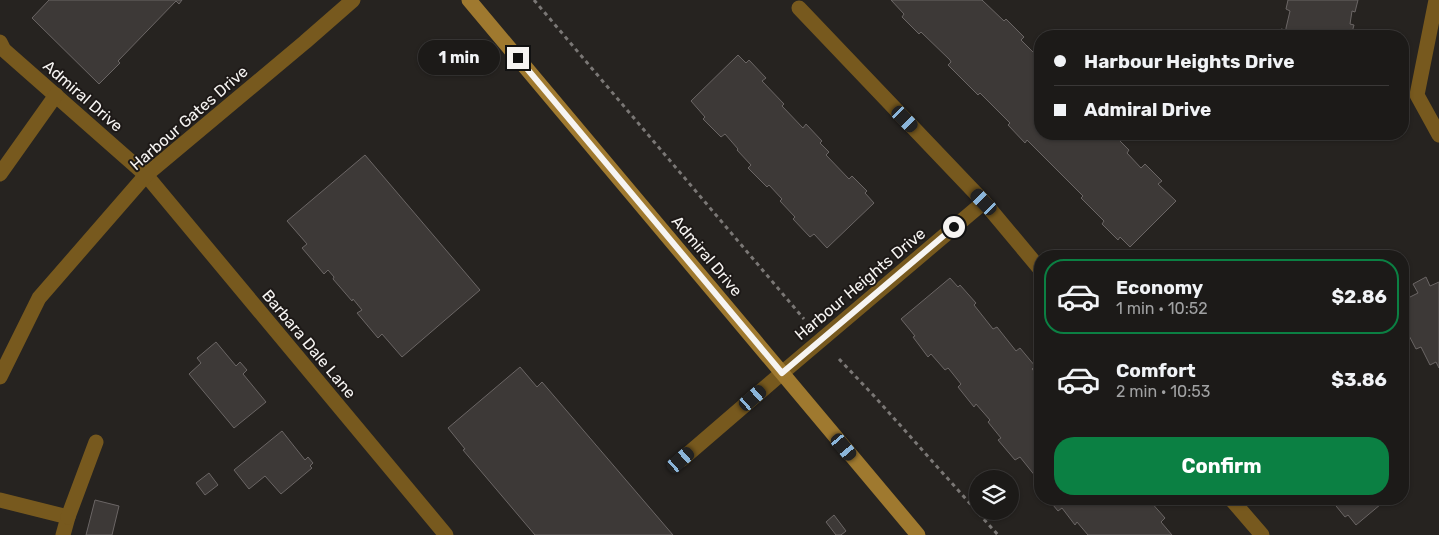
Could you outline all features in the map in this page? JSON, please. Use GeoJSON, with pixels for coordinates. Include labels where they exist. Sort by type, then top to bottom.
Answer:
{"type":"FeatureCollection","features":[{"type":"Feature","properties":{"kind":"street","name":"Harbour Gates Drive"},"geometry":{"type":"LineString","coordinates":[[0,377],[39,298],[146,175],[353,0]]}},
{"type":"Feature","properties":{"kind":"street","name":"Admiral Drive"},"geometry":{"type":"LineString","coordinates":[[469,0],[918,535]]}},
{"type":"Feature","properties":{"kind":"street"},"geometry":{"type":"LineString","coordinates":[[1436,0],[1417,95],[1439,135]]}},
{"type":"Feature","properties":{"kind":"street"},"geometry":{"type":"LineString","coordinates":[[799,8],[984,202],[1034,262]]}},
{"type":"Feature","properties":{"kind":"street","name":"Admiral Drive"},"geometry":{"type":"LineString","coordinates":[[0,42],[4,50],[146,175]]}},
{"type":"Feature","properties":{"kind":"street"},"geometry":{"type":"LineString","coordinates":[[0,174],[56,95]]}},
{"type":"Feature","properties":{"kind":"street","name":"Barbara Dale Lane"},"geometry":{"type":"LineString","coordinates":[[146,175],[446,535]]}},
{"type":"Feature","properties":{"kind":"street","name":"Harbour Heights Drive"},"geometry":{"type":"LineString","coordinates":[[681,460],[984,202]]}},
{"type":"Feature","properties":{"kind":"street"},"geometry":{"type":"LineString","coordinates":[[63,535],[96,442]]}},
{"type":"Feature","properties":{"kind":"street"},"geometry":{"type":"LineString","coordinates":[[0,500],[68,517]]}},
{"type":"Feature","properties":{"kind":"street"},"geometry":{"type":"LineString","coordinates":[[1237,505],[1262,535]]}},
{"type":"Feature","properties":{"kind":"path"},"geometry":{"type":"LineString","coordinates":[[534,0],[821,340],[998,535]]}},
{"type":"Feature","properties":{"kind":"building"},"geometry":{"type":"Polygon","coordinates":[[[49,0],[182,0],[179,4],[176,1],[118,61],[120,63],[99,84],[32,18],[49,0]]]}},
{"type":"Feature","properties":{"kind":"building"},"geometry":{"type":"Polygon","coordinates":[[[891,0],[982,0],[1004,21],[1006,19],[1024,37],[1021,40],[1034,53],[1034,140],[1119,140],[1129,150],[1127,153],[1141,168],[1145,164],[1162,181],[1158,184],[1176,201],[1130,247],[1120,237],[1118,240],[1102,224],[1104,221],[1081,198],[1083,196],[1027,140],[1025,143],[1008,125],[1010,123],[948,65],[951,62],[950,60],[921,32],[919,34],[902,17],[904,14],[891,0]]]}},
{"type":"Feature","properties":{"kind":"building"},"geometry":{"type":"Polygon","coordinates":[[[1288,0],[1358,0],[1355,12],[1352,11],[1350,24],[1354,25],[1353,30],[1286,30],[1290,11],[1286,9],[1288,0]]]}},
{"type":"Feature","properties":{"kind":"building"},"geometry":{"type":"Polygon","coordinates":[[[738,55],[746,63],[749,60],[766,78],[762,81],[784,104],[782,106],[803,128],[806,124],[822,141],[820,143],[829,152],[826,155],[849,179],[852,176],[867,191],[865,193],[874,203],[827,248],[814,234],[810,237],[793,219],[795,217],[780,201],[782,199],[769,185],[767,187],[748,168],[751,165],[738,149],[725,134],[721,137],[703,119],[705,117],[691,101],[738,55]]]}},
{"type":"Feature","properties":{"kind":"building"},"geometry":{"type":"Polygon","coordinates":[[[365,155],[480,290],[402,357],[382,334],[378,338],[357,313],[362,310],[353,299],[352,301],[333,279],[334,277],[328,270],[324,274],[302,248],[307,244],[287,221],[365,155]]]}},
{"type":"Feature","properties":{"kind":"building"},"geometry":{"type":"Polygon","coordinates":[[[1426,277],[1430,286],[1439,282],[1439,368],[1436,362],[1430,365],[1421,347],[1416,349],[1409,336],[1409,298],[1418,293],[1413,284],[1426,277]]]}},
{"type":"Feature","properties":{"kind":"building"},"geometry":{"type":"Polygon","coordinates":[[[950,278],[958,287],[960,285],[976,303],[974,305],[993,329],[997,327],[1016,351],[1020,348],[1034,365],[1032,369],[1034,371],[1034,474],[1020,457],[1015,460],[998,440],[1001,438],[988,422],[990,420],[976,404],[974,407],[958,387],[961,384],[949,369],[945,370],[931,354],[928,357],[913,337],[915,336],[901,319],[950,278]]]}},
{"type":"Feature","properties":{"kind":"building"},"geometry":{"type":"Polygon","coordinates":[[[216,342],[236,366],[240,362],[247,370],[243,374],[266,402],[234,428],[189,374],[201,363],[197,358],[216,342]]]}},
{"type":"Feature","properties":{"kind":"building"},"geometry":{"type":"Polygon","coordinates":[[[520,367],[537,387],[542,382],[673,535],[535,535],[463,450],[465,449],[448,428],[520,367]]]}},
{"type":"Feature","properties":{"kind":"building"},"geometry":{"type":"Polygon","coordinates":[[[282,431],[305,460],[308,457],[313,463],[310,466],[312,468],[281,494],[265,476],[249,489],[234,470],[282,431]]]}},
{"type":"Feature","properties":{"kind":"building"},"geometry":{"type":"Polygon","coordinates":[[[209,473],[218,485],[205,495],[196,483],[209,473]]]}},
{"type":"Feature","properties":{"kind":"building"},"geometry":{"type":"Polygon","coordinates":[[[95,500],[119,506],[112,535],[86,535],[95,500]]]}},
{"type":"Feature","properties":{"kind":"building"},"geometry":{"type":"Polygon","coordinates":[[[1053,505],[1154,505],[1165,518],[1161,522],[1172,535],[1088,535],[1077,522],[1075,525],[1062,508],[1058,511],[1053,505]]]}},
{"type":"Feature","properties":{"kind":"building"},"geometry":{"type":"Polygon","coordinates":[[[1335,505],[1380,505],[1356,525],[1348,515],[1345,517],[1335,505]]]}},
{"type":"Feature","properties":{"kind":"building"},"geometry":{"type":"Polygon","coordinates":[[[834,515],[846,531],[841,535],[836,535],[826,522],[834,515]]]}},
{"type":"Feature","properties":{"kind":"route"},"geometry":{"type":"LineString","coordinates":[[518,58],[782,373],[954,227]]}}]}
